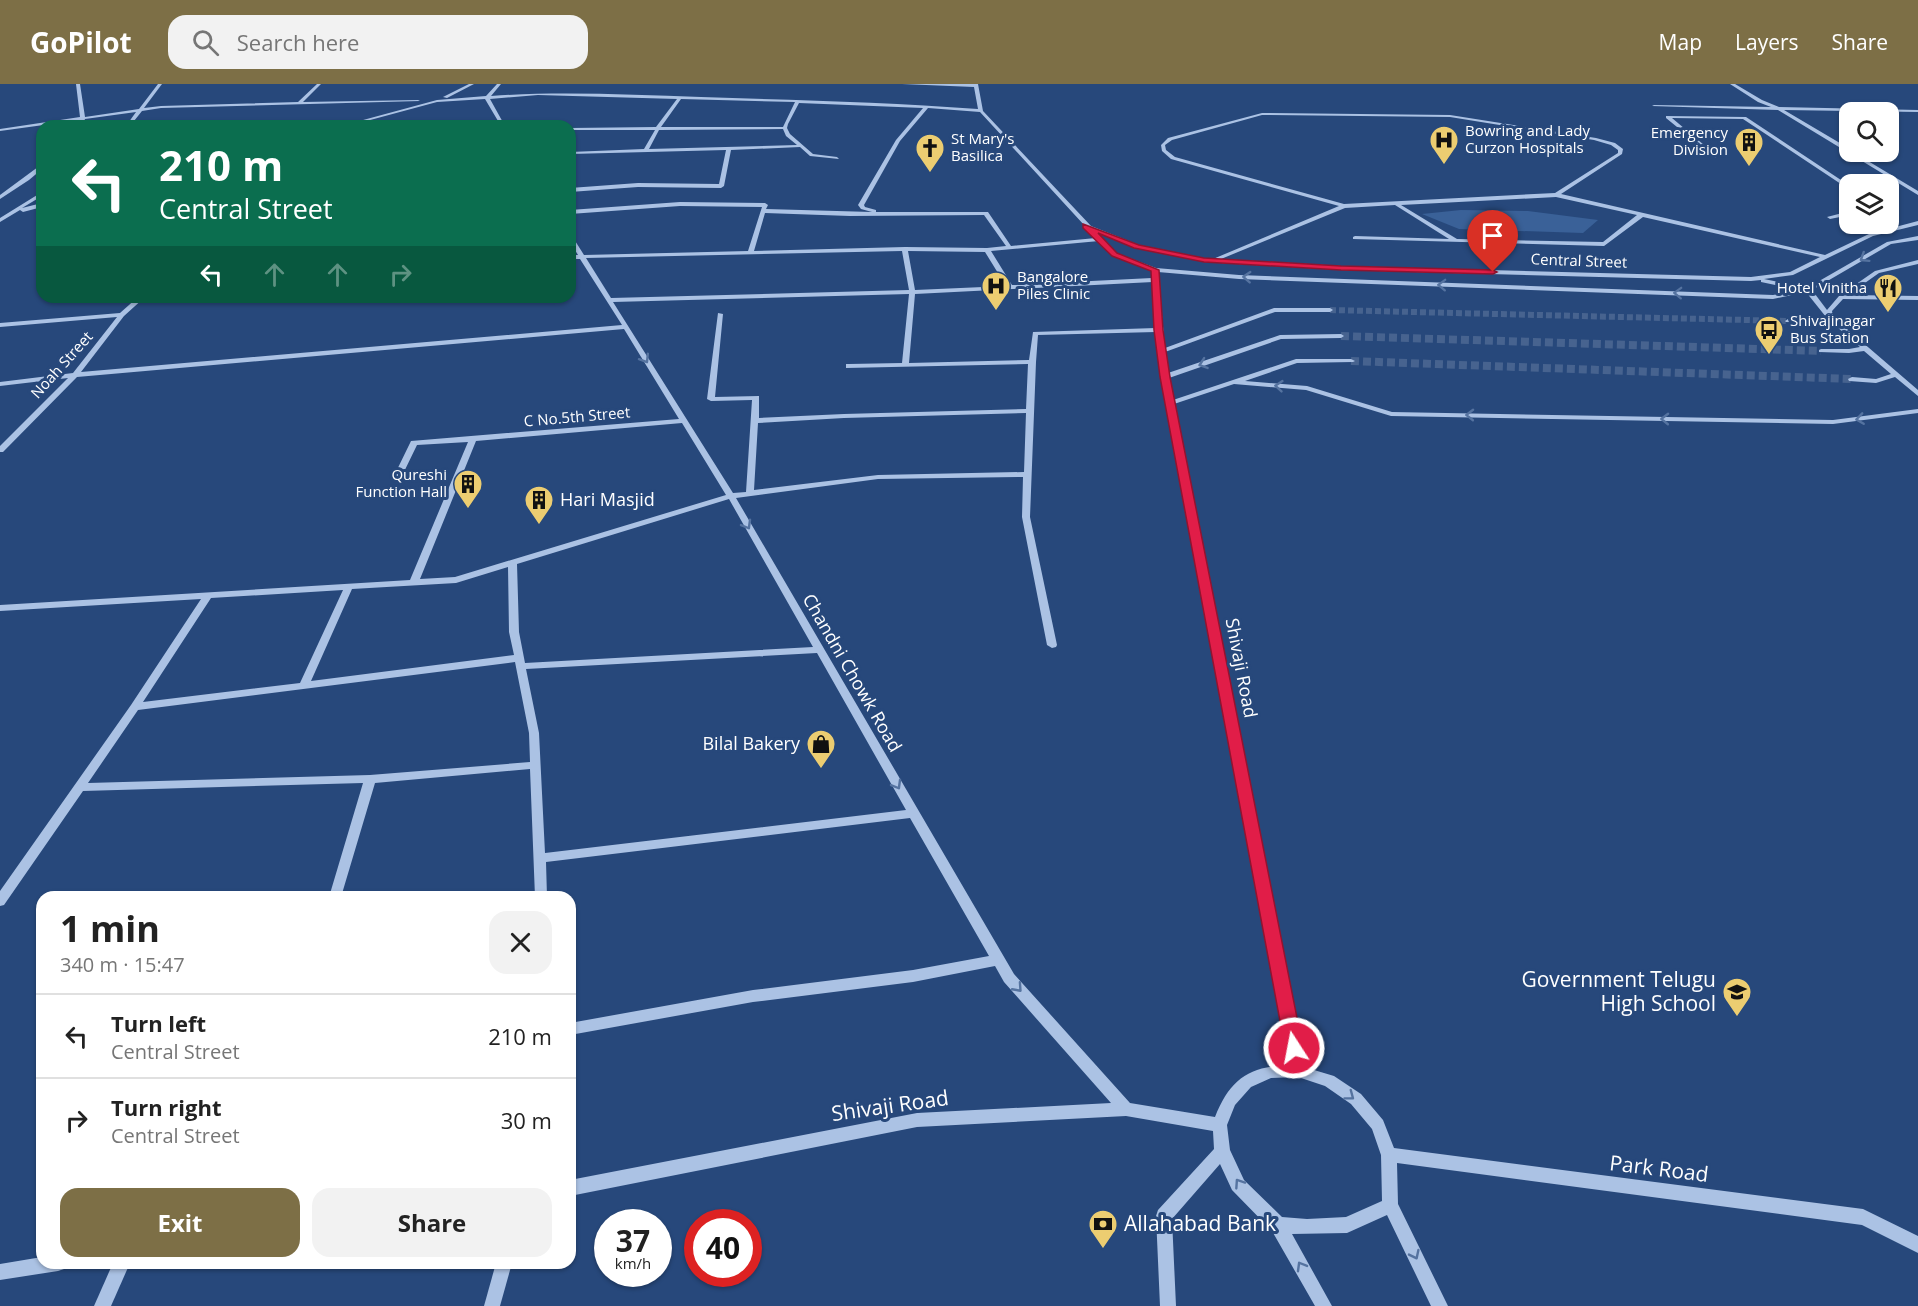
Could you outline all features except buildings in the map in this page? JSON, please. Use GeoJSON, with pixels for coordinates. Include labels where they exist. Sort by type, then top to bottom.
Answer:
{"type":"FeatureCollection","features":[{"type":"Feature","properties":{"kind":"street"},"geometry":{"type":"LineString","coordinates":[[78,84],[83,120],[140,110],[436,101],[538,94],[798,101],[927,106],[981,111]]}},
{"type":"Feature","properties":{"kind":"street"},"geometry":{"type":"LineString","coordinates":[[132,120],[160,84]]}},
{"type":"Feature","properties":{"kind":"street"},"geometry":{"type":"LineString","coordinates":[[299,104],[319,84]]}},
{"type":"Feature","properties":{"kind":"street"},"geometry":{"type":"LineString","coordinates":[[365,120],[436,101],[472,84]]}},
{"type":"Feature","properties":{"kind":"street"},"geometry":{"type":"LineString","coordinates":[[487,98],[499,84]]}},
{"type":"Feature","properties":{"kind":"street"},"geometry":{"type":"LineString","coordinates":[[904,84],[976,85],[981,111],[1086,226]]}},
{"type":"Feature","properties":{"kind":"street"},"geometry":{"type":"LineString","coordinates":[[1732,84],[1760,101],[1780,109],[1839,144]]}},
{"type":"Feature","properties":{"kind":"street"},"geometry":{"type":"LineString","coordinates":[[487,98],[499,120]]}},
{"type":"Feature","properties":{"kind":"street"},"geometry":{"type":"LineString","coordinates":[[646,150],[657,128],[680,98]]}},
{"type":"Feature","properties":{"kind":"street"},"geometry":{"type":"LineString","coordinates":[[798,101],[785,128],[788,135],[812,155],[837,158]]}},
{"type":"Feature","properties":{"kind":"street"},"geometry":{"type":"LineString","coordinates":[[927,106],[898,140],[861,205],[863,208],[875,211],[984,208]]}},
{"type":"Feature","properties":{"kind":"street"},"geometry":{"type":"LineString","coordinates":[[1714,157],[1669,117],[1653,106],[1918,111]]}},
{"type":"Feature","properties":{"kind":"street"},"geometry":{"type":"LineString","coordinates":[[1556,195],[1620,154],[1621,150],[1613,144],[1594,139],[1450,116],[1262,114],[1170,139],[1163,145],[1164,151],[1173,158],[1344,206],[1556,195],[1826,256]]}},
{"type":"Feature","properties":{"kind":"street"},"geometry":{"type":"LineString","coordinates":[[1669,117],[1744,118],[1839,182]]}},
{"type":"Feature","properties":{"kind":"street"},"geometry":{"type":"LineString","coordinates":[[0,130],[36,126]]}},
{"type":"Feature","properties":{"kind":"street"},"geometry":{"type":"LineString","coordinates":[[576,129],[785,128]]}},
{"type":"Feature","properties":{"kind":"street"},"geometry":{"type":"LineString","coordinates":[[576,153],[800,146]]}},
{"type":"Feature","properties":{"kind":"street"},"geometry":{"type":"LineString","coordinates":[[576,190],[638,185],[721,186],[729,148]]}},
{"type":"Feature","properties":{"kind":"street"},"geometry":{"type":"LineString","coordinates":[[1867,162],[1918,194]]}},
{"type":"Feature","properties":{"kind":"street"},"geometry":{"type":"LineString","coordinates":[[0,197],[36,171]]}},
{"type":"Feature","properties":{"kind":"street"},"geometry":{"type":"LineString","coordinates":[[13,213],[36,198]]}},
{"type":"Feature","properties":{"kind":"street"},"geometry":{"type":"LineString","coordinates":[[576,212],[680,204],[765,205],[750,254]]}},
{"type":"Feature","properties":{"kind":"street"},"geometry":{"type":"LineString","coordinates":[[1398,204],[1455,240]]}},
{"type":"Feature","properties":{"kind":"street"},"geometry":{"type":"LineString","coordinates":[[1207,274],[1212,261],[1344,206]]}},
{"type":"Feature","properties":{"kind":"street"},"geometry":{"type":"LineString","coordinates":[[0,218],[36,207]]}},
{"type":"Feature","properties":{"kind":"street"},"geometry":{"type":"LineString","coordinates":[[763,211],[850,214],[986,213],[1010,248]]}},
{"type":"Feature","properties":{"kind":"street"},"geometry":{"type":"LineString","coordinates":[[1355,238],[1604,244],[1641,215]]}},
{"type":"Feature","properties":{"kind":"street"},"geometry":{"type":"LineString","coordinates":[[1830,217],[1839,215]]}},
{"type":"Feature","properties":{"kind":"street","name":"Central Street"},"geometry":{"type":"LineString","coordinates":[[1086,226],[1137,246],[1212,261],[1341,268],[1751,279],[1791,274],[1871,235],[1918,223]]}},
{"type":"Feature","properties":{"kind":"street","name":"Central Street"},"geometry":{"type":"LineString","coordinates":[[1086,226],[1114,254],[1155,270],[1260,278],[1773,297],[1808,290],[1889,243],[1918,238]]}},
{"type":"Feature","properties":{"kind":"street"},"geometry":{"type":"LineString","coordinates":[[576,256],[905,249],[987,250],[1099,239]]}},
{"type":"Feature","properties":{"kind":"street","name":"Chandni Chowk Road"},"geometry":{"type":"LineString","coordinates":[[576,246],[731,496],[1010,978],[1126,1109]]}},
{"type":"Feature","properties":{"kind":"street"},"geometry":{"type":"LineString","coordinates":[[905,249],[912,292],[905,365]]}},
{"type":"Feature","properties":{"kind":"street"},"geometry":{"type":"LineString","coordinates":[[987,250],[1009,286]]}},
{"type":"Feature","properties":{"kind":"street"},"geometry":{"type":"LineString","coordinates":[[1830,318],[1829,311],[1841,297],[1877,272],[1918,262]]}},
{"type":"Feature","properties":{"kind":"street","name":"Shivaji Road"},"geometry":{"type":"LineString","coordinates":[[1155,270],[1158,330],[1165,377],[1298,1071]]}},
{"type":"Feature","properties":{"kind":"street"},"geometry":{"type":"LineString","coordinates":[[1751,279],[1808,290],[1830,318],[1918,394]]}},
{"type":"Feature","properties":{"kind":"street"},"geometry":{"type":"LineString","coordinates":[[609,300],[912,292],[1157,280]]}},
{"type":"Feature","properties":{"kind":"street"},"geometry":{"type":"LineString","coordinates":[[1841,297],[1918,298]]}},
{"type":"Feature","properties":{"kind":"street","name":"Noah Street"},"geometry":{"type":"LineString","coordinates":[[0,450],[75,375],[123,315],[136,303]]}},
{"type":"Feature","properties":{"kind":"street"},"geometry":{"type":"LineString","coordinates":[[1162,351],[1274,310],[1330,310]]}},
{"type":"Feature","properties":{"kind":"street"},"geometry":{"type":"LineString","coordinates":[[720,314],[711,399],[756,398],[750,493]]}},
{"type":"Feature","properties":{"kind":"street"},"geometry":{"type":"LineString","coordinates":[[0,325],[123,315]]}},
{"type":"Feature","properties":{"kind":"street"},"geometry":{"type":"LineString","coordinates":[[1788,321],[1815,321],[1830,318]]}},
{"type":"Feature","properties":{"kind":"street"},"geometry":{"type":"LineString","coordinates":[[0,384],[75,375],[626,327]]}},
{"type":"Feature","properties":{"kind":"street"},"geometry":{"type":"LineString","coordinates":[[1052,645],[1026,517],[1035,333],[1158,330]]}},
{"type":"Feature","properties":{"kind":"street"},"geometry":{"type":"LineString","coordinates":[[1165,377],[1280,337],[1341,336]]}},
{"type":"Feature","properties":{"kind":"street"},"geometry":{"type":"LineString","coordinates":[[1821,351],[1849,351],[1866,348]]}},
{"type":"Feature","properties":{"kind":"street"},"geometry":{"type":"LineString","coordinates":[[1170,403],[1296,361],[1351,361]]}},
{"type":"Feature","properties":{"kind":"street"},"geometry":{"type":"LineString","coordinates":[[849,366],[1032,362]]}},
{"type":"Feature","properties":{"kind":"street"},"geometry":{"type":"LineString","coordinates":[[1852,379],[1876,381],[1895,375]]}},
{"type":"Feature","properties":{"kind":"street"},"geometry":{"type":"LineString","coordinates":[[1233,382],[1307,388],[1390,414],[1833,422],[1918,411]]}},
{"type":"Feature","properties":{"kind":"street"},"geometry":{"type":"LineString","coordinates":[[754,422],[844,416],[1030,411]]}},
{"type":"Feature","properties":{"kind":"street","name":"C No.5th Street"},"geometry":{"type":"LineString","coordinates":[[397,478],[414,443],[684,422]]}},
{"type":"Feature","properties":{"kind":"street"},"geometry":{"type":"LineString","coordinates":[[414,582],[473,439]]}},
{"type":"Feature","properties":{"kind":"street"},"geometry":{"type":"LineString","coordinates":[[0,608],[456,580],[731,496],[878,477],[1027,474]]}},
{"type":"Feature","properties":{"kind":"street"},"geometry":{"type":"LineString","coordinates":[[512,563],[514,632],[534,733],[542,891]]}},
{"type":"Feature","properties":{"kind":"street"},"geometry":{"type":"LineString","coordinates":[[304,686],[349,586]]}},
{"type":"Feature","properties":{"kind":"street"},"geometry":{"type":"LineString","coordinates":[[0,901],[135,707],[208,595]]}},
{"type":"Feature","properties":{"kind":"street"},"geometry":{"type":"LineString","coordinates":[[135,707],[520,662],[819,650]]}},
{"type":"Feature","properties":{"kind":"street"},"geometry":{"type":"LineString","coordinates":[[79,788],[370,779],[536,765]]}},
{"type":"Feature","properties":{"kind":"street"},"geometry":{"type":"LineString","coordinates":[[337,891],[370,779]]}},
{"type":"Feature","properties":{"kind":"street"},"geometry":{"type":"LineString","coordinates":[[540,858],[914,813]]}},
{"type":"Feature","properties":{"kind":"street"},"geometry":{"type":"LineString","coordinates":[[576,1028],[753,996],[913,976],[999,960]]}},
{"type":"Feature","properties":{"kind":"street"},"geometry":{"type":"LineString","coordinates":[[1324,1306],[1278,1225],[1238,1185],[1222,1151],[1220,1125],[1229,1101],[1246,1082],[1270,1072],[1298,1071],[1329,1081],[1356,1099],[1378,1125],[1389,1155],[1390,1204],[1440,1306]]}},
{"type":"Feature","properties":{"kind":"street","name":"Shivaji Road"},"geometry":{"type":"LineString","coordinates":[[576,1187],[917,1120],[1126,1109],[1220,1125]]}},
{"type":"Feature","properties":{"kind":"street"},"geometry":{"type":"LineString","coordinates":[[1168,1306],[1164,1216],[1222,1151]]}},
{"type":"Feature","properties":{"kind":"street","name":"Park Road"},"geometry":{"type":"LineString","coordinates":[[1389,1155],[1863,1217],[1918,1245]]}},
{"type":"Feature","properties":{"kind":"street"},"geometry":{"type":"LineString","coordinates":[[1278,1225],[1347,1226],[1390,1204]]}},
{"type":"Feature","properties":{"kind":"street"},"geometry":{"type":"LineString","coordinates":[[0,1272],[36,1266]]}},
{"type":"Feature","properties":{"kind":"street"},"geometry":{"type":"LineString","coordinates":[[102,1306],[119,1269]]}},
{"type":"Feature","properties":{"kind":"street"},"geometry":{"type":"LineString","coordinates":[[492,1306],[502,1269]]}},
{"type":"Feature","properties":{"kind":"shaded area"},"geometry":{"type":"Polygon","coordinates":[[[1461,210],[1528,211],[1598,220],[1583,233],[1459,229],[1422,214],[1461,210]]]}},
{"type":"Feature","properties":{"kind":"tunnel"},"geometry":{"type":"LineString","coordinates":[[1330,310],[1788,321]]}},
{"type":"Feature","properties":{"kind":"tunnel"},"geometry":{"type":"LineString","coordinates":[[1341,336],[1821,351]]}},
{"type":"Feature","properties":{"kind":"tunnel"},"geometry":{"type":"LineString","coordinates":[[1351,361],[1852,379]]}},
{"type":"Feature","properties":{"kind":"place","name":"Bowring and Lady Curzon Hospitals"},"geometry":{"type":"Point","coordinates":[1444,166]}},
{"type":"Feature","properties":{"kind":"place","name":"Emergency Division"},"geometry":{"type":"Point","coordinates":[1749,168]}},
{"type":"Feature","properties":{"kind":"place","name":"St Mary's Basilica"},"geometry":{"type":"Point","coordinates":[930,174]}},
{"type":"Feature","properties":{"kind":"place","name":"Bangalore Piles Clinic"},"geometry":{"type":"Point","coordinates":[996,312]}},
{"type":"Feature","properties":{"kind":"place","name":"Hotel Vinitha"},"geometry":{"type":"Point","coordinates":[1888,314]}},
{"type":"Feature","properties":{"kind":"place","name":"Shivajinagar Bus Station"},"geometry":{"type":"Point","coordinates":[1769,356]}},
{"type":"Feature","properties":{"kind":"place","name":"Qureshi Function Hall"},"geometry":{"type":"Point","coordinates":[468,510]}},
{"type":"Feature","properties":{"kind":"place","name":"Hari Masjid"},"geometry":{"type":"Point","coordinates":[539,526]}},
{"type":"Feature","properties":{"kind":"place","name":"Bilal Bakery"},"geometry":{"type":"Point","coordinates":[821,770]}},
{"type":"Feature","properties":{"kind":"place","name":"Government Telugu High School"},"geometry":{"type":"Point","coordinates":[1737,1018]}},
{"type":"Feature","properties":{"kind":"place","name":"Allahabad Bank"},"geometry":{"type":"Point","coordinates":[1103,1250]}},
{"type":"Feature","properties":{"kind":"route"},"geometry":{"type":"LineString","coordinates":[[1294,1048],[1165,377],[1158,330],[1155,270],[1114,254],[1086,226],[1137,246],[1204,260],[1341,268],[1493,272]]}}]}
